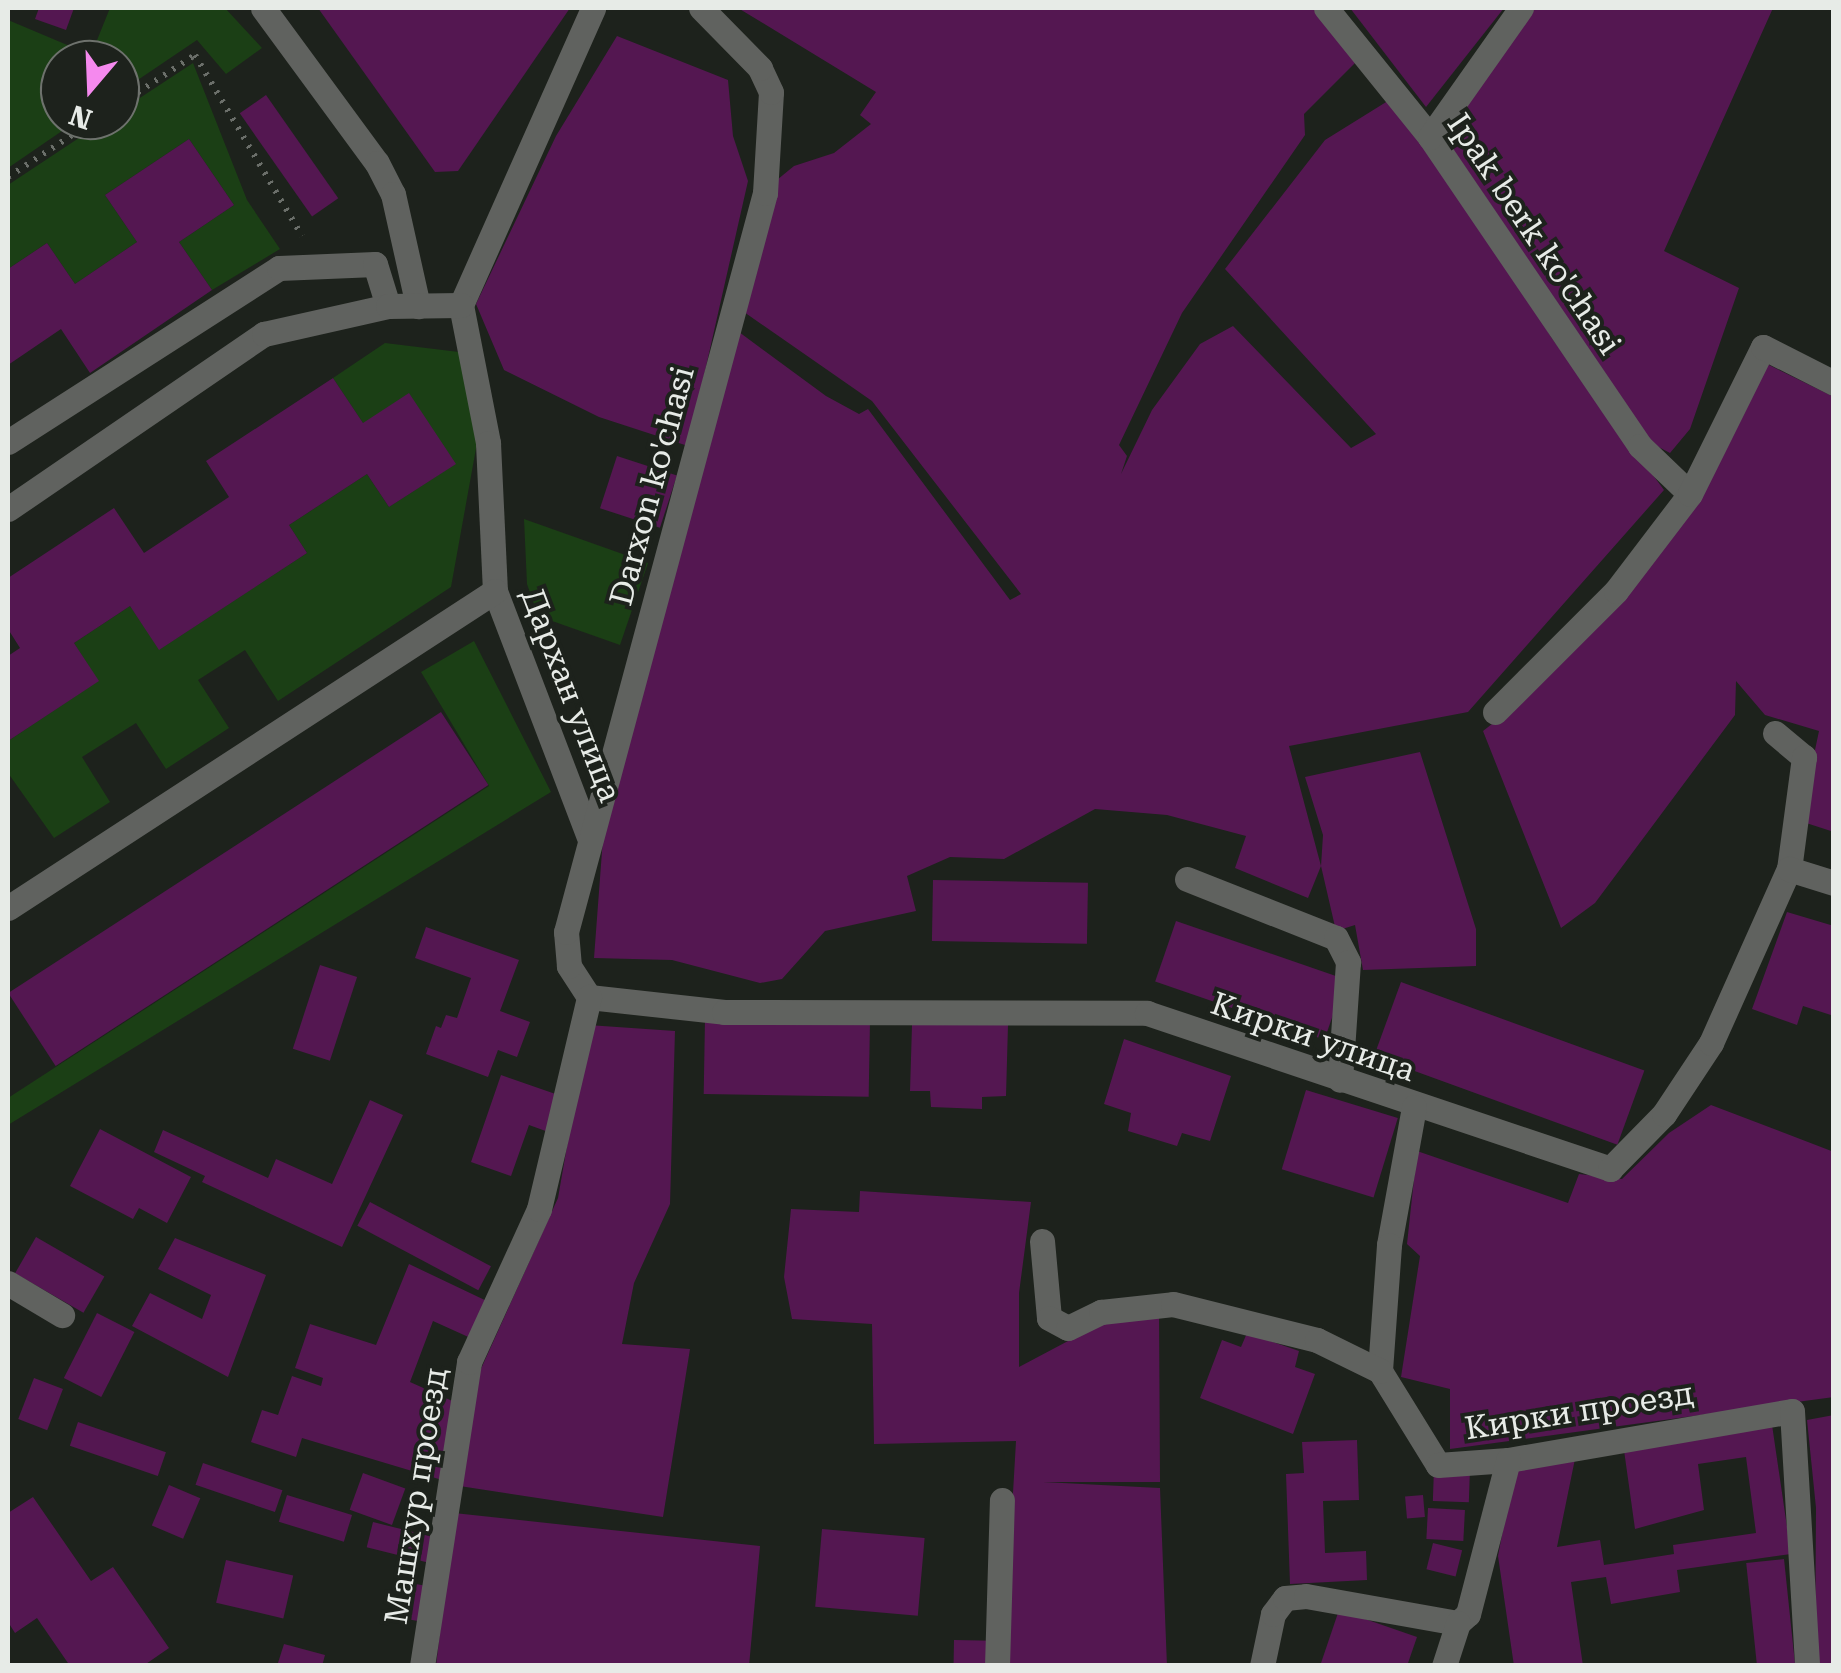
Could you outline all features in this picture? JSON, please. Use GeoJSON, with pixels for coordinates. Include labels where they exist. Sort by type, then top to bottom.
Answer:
{"type":"FeatureCollection","features":[{"type":"Feature","properties":{"kind":"street"},"geometry":{"type":"LineString","coordinates":[[263,8],[377,162],[393,194],[418,306]]}},
{"type":"Feature","properties":{"kind":"street"},"geometry":{"type":"LineString","coordinates":[[8,509],[264,334],[388,306],[460,305],[593,8]]}},
{"type":"Feature","properties":{"kind":"street","name":"Darxon ko'chasi"},"geometry":{"type":"LineString","coordinates":[[589,996],[565,949],[590,840],[764,193],[771,92],[760,68],[701,8]]}},
{"type":"Feature","properties":{"kind":"street","name":"Ipak berk ko'chasi"},"geometry":{"type":"LineString","coordinates":[[1326,8],[1430,137],[1640,446],[1690,494]]}},
{"type":"Feature","properties":{"kind":"street"},"geometry":{"type":"LineString","coordinates":[[1430,137],[1521,8]]}},
{"type":"Feature","properties":{"kind":"street"},"geometry":{"type":"LineString","coordinates":[[8,442],[279,268],[375,264],[388,306]]}},
{"type":"Feature","properties":{"kind":"street","name":"Дархан улица"},"geometry":{"type":"LineString","coordinates":[[460,305],[488,443],[496,591],[590,840]]}},
{"type":"Feature","properties":{"kind":"street"},"geometry":{"type":"LineString","coordinates":[[1495,712],[1616,590],[1690,494],[1763,347],[1834,383]]}},
{"type":"Feature","properties":{"kind":"street"},"geometry":{"type":"LineString","coordinates":[[8,908],[496,591]]}},
{"type":"Feature","properties":{"kind":"street"},"geometry":{"type":"LineString","coordinates":[[1775,733],[1804,757],[1789,870],[1834,883]]}},
{"type":"Feature","properties":{"kind":"street","name":"Кирки улица"},"geometry":{"type":"LineString","coordinates":[[589,996],[724,1012],[1147,1012],[1414,1106],[1610,1169],[1664,1114],[1711,1043],[1789,870]]}},
{"type":"Feature","properties":{"kind":"street"},"geometry":{"type":"LineString","coordinates":[[1187,879],[1336,938],[1348,962],[1340,1080]]}},
{"type":"Feature","properties":{"kind":"street","name":"Машхур проезд"},"geometry":{"type":"LineString","coordinates":[[422,1666],[469,1362],[539,1209],[589,996]]}},
{"type":"Feature","properties":{"kind":"street"},"geometry":{"type":"LineString","coordinates":[[1042,1241],[1049,1318],[1068,1328],[1102,1312],[1173,1304],[1317,1340],[1380,1371],[1389,1244],[1414,1106]]}},
{"type":"Feature","properties":{"kind":"street"},"geometry":{"type":"LineString","coordinates":[[8,1283],[62,1315]]}},
{"type":"Feature","properties":{"kind":"street","name":"Кирки проезд"},"geometry":{"type":"LineString","coordinates":[[1380,1371],[1438,1465],[1508,1460],[1792,1411],[1807,1666]]}},
{"type":"Feature","properties":{"kind":"street"},"geometry":{"type":"LineString","coordinates":[[1444,1666],[1458,1623],[1468,1614],[1508,1460]]}},
{"type":"Feature","properties":{"kind":"street"},"geometry":{"type":"LineString","coordinates":[[997,1666],[1002,1500]]}},
{"type":"Feature","properties":{"kind":"street"},"geometry":{"type":"LineString","coordinates":[[1262,1666],[1273,1614],[1285,1598],[1306,1596],[1458,1623]]}},
{"type":"Feature","properties":{"kind":"path"},"geometry":{"type":"LineString","coordinates":[[140,91],[195,55],[256,166],[322,266]]}},
{"type":"Feature","properties":{"kind":"path"},"geometry":{"type":"LineString","coordinates":[[8,177],[64,140]]}},
{"type":"Feature","properties":{"kind":"green space"},"geometry":{"type":"Polygon","coordinates":[[[110,8],[225,8],[262,48],[226,74],[197,40],[140,78],[140,40],[97,40],[110,8]]]}},
{"type":"Feature","properties":{"kind":"green space"},"geometry":{"type":"Polygon","coordinates":[[[8,20],[55,40],[40,40],[40,140],[49,140],[8,168],[8,20]]]}},
{"type":"Feature","properties":{"kind":"green space"},"geometry":{"type":"Polygon","coordinates":[[[193,63],[247,200],[280,249],[212,290],[179,242],[234,205],[189,139],[105,195],[137,242],[75,284],[47,243],[8,269],[8,185],[76,140],[140,140],[140,98],[193,63]]]}},
{"type":"Feature","properties":{"kind":"green space"},"geometry":{"type":"Polygon","coordinates":[[[385,343],[459,352],[484,404],[451,587],[278,701],[245,650],[198,680],[229,728],[166,769],[136,723],[82,757],[110,802],[54,838],[8,773],[8,741],[98,681],[74,643],[130,606],[160,649],[307,553],[289,525],[367,474],[389,507],[455,464],[363,423],[333,378],[385,343]]]}},
{"type":"Feature","properties":{"kind":"green space"},"geometry":{"type":"Polygon","coordinates":[[[524,519],[648,563],[620,645],[538,616],[527,584],[524,519]]]}},
{"type":"Feature","properties":{"kind":"green space"},"geometry":{"type":"Polygon","coordinates":[[[474,641],[551,792],[8,1125],[8,1098],[489,786],[421,672],[474,641]]]}},
{"type":"Feature","properties":{"kind":"building"},"geometry":{"type":"Polygon","coordinates":[[[39,8],[74,8],[66,30],[35,19],[39,8]]]}},
{"type":"Feature","properties":{"kind":"building"},"geometry":{"type":"Polygon","coordinates":[[[318,8],[570,8],[458,171],[435,172],[318,8]]]}},
{"type":"Feature","properties":{"kind":"building"},"geometry":{"type":"Polygon","coordinates":[[[738,8],[1318,8],[1359,59],[1304,114],[1305,135],[1182,313],[1119,445],[1127,456],[1121,474],[1152,410],[1200,344],[1233,326],[1351,448],[1376,434],[1225,269],[1325,140],[1391,99],[1505,259],[1551,337],[1664,490],[1468,712],[1289,746],[1321,866],[1308,898],[1235,868],[1246,836],[1167,815],[1095,809],[1004,859],[950,857],[907,876],[916,911],[825,931],[782,979],[760,983],[672,960],[594,958],[603,838],[739,332],[826,396],[859,414],[868,409],[1010,600],[1021,594],[872,401],[744,312],[772,184],[794,166],[834,153],[871,124],[860,115],[876,92],[738,8]]]}},
{"type":"Feature","properties":{"kind":"building"},"geometry":{"type":"Polygon","coordinates":[[[1350,8],[1504,8],[1426,107],[1350,8]]]}},
{"type":"Feature","properties":{"kind":"building"},"geometry":{"type":"Polygon","coordinates":[[[1528,8],[1773,8],[1664,251],[1739,288],[1690,429],[1670,453],[1653,444],[1440,130],[1528,8]]]}},
{"type":"Feature","properties":{"kind":"building"},"geometry":{"type":"Polygon","coordinates":[[[617,36],[728,80],[733,136],[748,181],[688,446],[599,417],[504,370],[476,304],[556,136],[617,36]]]}},
{"type":"Feature","properties":{"kind":"building"},"geometry":{"type":"Polygon","coordinates":[[[266,95],[338,198],[312,217],[240,113],[266,95]]]}},
{"type":"Feature","properties":{"kind":"building"},"geometry":{"type":"Polygon","coordinates":[[[189,139],[234,205],[179,242],[212,290],[90,373],[61,329],[8,365],[8,269],[47,243],[75,284],[137,242],[105,195],[189,139]]]}},
{"type":"Feature","properties":{"kind":"building"},"geometry":{"type":"Polygon","coordinates":[[[1765,363],[1834,397],[1834,832],[1800,821],[1819,731],[1765,715],[1736,681],[1735,715],[1595,903],[1561,928],[1483,731],[1534,691],[1611,609],[1765,363]]]}},
{"type":"Feature","properties":{"kind":"building"},"geometry":{"type":"Polygon","coordinates":[[[333,378],[363,423],[409,393],[456,464],[389,507],[367,474],[289,525],[307,553],[159,650],[130,606],[74,643],[99,681],[8,741],[8,656],[20,648],[8,629],[8,578],[114,508],[144,553],[229,497],[206,461],[333,378]]]}},
{"type":"Feature","properties":{"kind":"building"},"geometry":{"type":"Polygon","coordinates":[[[617,456],[677,475],[660,528],[600,508],[617,456]]]}},
{"type":"Feature","properties":{"kind":"building"},"geometry":{"type":"Polygon","coordinates":[[[441,712],[488,785],[56,1066],[8,993],[441,712]]]}},
{"type":"Feature","properties":{"kind":"building"},"geometry":{"type":"Polygon","coordinates":[[[1420,752],[1476,929],[1476,966],[1363,970],[1355,925],[1336,931],[1321,866],[1323,835],[1305,777],[1420,752]]]}},
{"type":"Feature","properties":{"kind":"building"},"geometry":{"type":"Polygon","coordinates":[[[933,880],[1088,883],[1087,944],[932,941],[933,880]]]}},
{"type":"Feature","properties":{"kind":"building"},"geometry":{"type":"Polygon","coordinates":[[[1787,912],[1834,926],[1834,1016],[1803,1006],[1797,1025],[1752,1009],[1787,912]]]}},
{"type":"Feature","properties":{"kind":"building"},"geometry":{"type":"Polygon","coordinates":[[[1176,921],[1345,979],[1324,1040],[1155,982],[1176,921]]]}},
{"type":"Feature","properties":{"kind":"building"},"geometry":{"type":"Polygon","coordinates":[[[426,927],[519,960],[500,1011],[530,1022],[517,1057],[498,1050],[488,1077],[426,1054],[436,1026],[441,1028],[446,1015],[457,1018],[471,978],[415,958],[426,927]]]}},
{"type":"Feature","properties":{"kind":"building"},"geometry":{"type":"Polygon","coordinates":[[[320,965],[357,977],[330,1061],[293,1049],[320,965]]]}},
{"type":"Feature","properties":{"kind":"building"},"geometry":{"type":"Polygon","coordinates":[[[1401,982],[1644,1071],[1617,1145],[1374,1056],[1401,982]]]}},
{"type":"Feature","properties":{"kind":"building"},"geometry":{"type":"Polygon","coordinates":[[[705,1019],[870,1022],[869,1097],[704,1094],[705,1019]]]}},
{"type":"Feature","properties":{"kind":"building"},"geometry":{"type":"Polygon","coordinates":[[[588,1025],[675,1031],[670,1204],[634,1283],[622,1344],[690,1349],[663,1517],[453,1485],[475,1382],[558,1198],[588,1025]]]}},
{"type":"Feature","properties":{"kind":"building"},"geometry":{"type":"Polygon","coordinates":[[[912,1025],[1008,1025],[1006,1096],[982,1097],[982,1109],[931,1107],[930,1091],[910,1091],[912,1025]]]}},
{"type":"Feature","properties":{"kind":"building"},"geometry":{"type":"Polygon","coordinates":[[[1124,1039],[1231,1076],[1210,1141],[1182,1133],[1177,1146],[1128,1131],[1131,1113],[1104,1104],[1124,1039]]]}},
{"type":"Feature","properties":{"kind":"building"},"geometry":{"type":"Polygon","coordinates":[[[501,1075],[567,1098],[554,1134],[529,1125],[511,1176],[471,1162],[501,1075]]]}},
{"type":"Feature","properties":{"kind":"building"},"geometry":{"type":"Polygon","coordinates":[[[1306,1090],[1398,1118],[1374,1197],[1282,1169],[1306,1090]]]}},
{"type":"Feature","properties":{"kind":"building"},"geometry":{"type":"Polygon","coordinates":[[[370,1100],[403,1115],[342,1247],[202,1182],[205,1176],[154,1152],[163,1130],[268,1178],[276,1159],[332,1184],[370,1100]]]}},
{"type":"Feature","properties":{"kind":"building"},"geometry":{"type":"Polygon","coordinates":[[[1711,1105],[1834,1152],[1834,1397],[1450,1449],[1450,1389],[1401,1377],[1420,1256],[1407,1244],[1417,1151],[1568,1203],[1579,1174],[1622,1179],[1669,1133],[1711,1105]]]}},
{"type":"Feature","properties":{"kind":"building"},"geometry":{"type":"Polygon","coordinates":[[[100,1129],[191,1177],[167,1223],[139,1208],[133,1219],[70,1186],[100,1129]]]}},
{"type":"Feature","properties":{"kind":"building"},"geometry":{"type":"Polygon","coordinates":[[[860,1191],[1031,1202],[1019,1293],[1019,1367],[1119,1314],[1159,1308],[1160,1482],[1043,1482],[1160,1488],[1167,1666],[1003,1666],[1016,1441],[874,1444],[872,1324],[792,1319],[784,1277],[791,1209],[859,1212],[860,1191]]]}},
{"type":"Feature","properties":{"kind":"building"},"geometry":{"type":"Polygon","coordinates":[[[370,1202],[491,1266],[478,1290],[357,1226],[370,1202]]]}},
{"type":"Feature","properties":{"kind":"building"},"geometry":{"type":"Polygon","coordinates":[[[36,1237],[104,1276],[83,1313],[15,1273],[36,1237]]]}},
{"type":"Feature","properties":{"kind":"building"},"geometry":{"type":"Polygon","coordinates":[[[175,1238],[266,1275],[228,1377],[132,1326],[150,1293],[202,1319],[211,1295],[158,1269],[175,1238]]]}},
{"type":"Feature","properties":{"kind":"building"},"geometry":{"type":"Polygon","coordinates":[[[409,1264],[491,1303],[475,1340],[433,1321],[410,1382],[459,1404],[442,1480],[302,1438],[296,1457],[251,1442],[262,1410],[278,1415],[292,1376],[321,1386],[323,1378],[295,1368],[310,1324],[376,1345],[409,1264]]]}},
{"type":"Feature","properties":{"kind":"building"},"geometry":{"type":"Polygon","coordinates":[[[97,1313],[134,1332],[101,1397],[64,1378],[97,1313]]]}},
{"type":"Feature","properties":{"kind":"building"},"geometry":{"type":"Polygon","coordinates":[[[1247,1333],[1299,1351],[1295,1367],[1315,1374],[1293,1434],[1200,1398],[1222,1340],[1241,1347],[1247,1333]]]}},
{"type":"Feature","properties":{"kind":"building"},"geometry":{"type":"Polygon","coordinates":[[[34,1378],[63,1389],[47,1430],[18,1419],[34,1378]]]}},
{"type":"Feature","properties":{"kind":"building"},"geometry":{"type":"Polygon","coordinates":[[[1834,1415],[1834,1666],[1815,1666],[1816,1508],[1807,1420],[1834,1415]]]}},
{"type":"Feature","properties":{"kind":"building"},"geometry":{"type":"Polygon","coordinates":[[[1771,1418],[1791,1554],[1677,1570],[1680,1592],[1611,1604],[1606,1577],[1571,1582],[1583,1666],[1514,1666],[1498,1556],[1516,1461],[1576,1454],[1557,1547],[1600,1540],[1604,1565],[1674,1554],[1673,1545],[1756,1533],[1746,1457],[1698,1464],[1704,1510],[1635,1529],[1623,1443],[1771,1418]]]}},
{"type":"Feature","properties":{"kind":"building"},"geometry":{"type":"Polygon","coordinates":[[[78,1422],[166,1452],[158,1476],[70,1446],[78,1422]]]}},
{"type":"Feature","properties":{"kind":"building"},"geometry":{"type":"Polygon","coordinates":[[[1357,1440],[1359,1500],[1323,1501],[1325,1553],[1366,1551],[1367,1580],[1290,1584],[1286,1474],[1304,1473],[1302,1442],[1357,1440]]]}},
{"type":"Feature","properties":{"kind":"building"},"geometry":{"type":"Polygon","coordinates":[[[203,1463],[282,1490],[275,1512],[196,1485],[203,1463]]]}},
{"type":"Feature","properties":{"kind":"building"},"geometry":{"type":"Polygon","coordinates":[[[1434,1468],[1470,1469],[1469,1502],[1433,1501],[1434,1468]]]}},
{"type":"Feature","properties":{"kind":"building"},"geometry":{"type":"Polygon","coordinates":[[[363,1473],[405,1488],[392,1525],[350,1510],[363,1473]]]}},
{"type":"Feature","properties":{"kind":"building"},"geometry":{"type":"Polygon","coordinates":[[[169,1485],[200,1498],[183,1539],[152,1526],[169,1485]]]}},
{"type":"Feature","properties":{"kind":"building"},"geometry":{"type":"Polygon","coordinates":[[[287,1495],[352,1515],[344,1542],[279,1522],[287,1495]]]}},
{"type":"Feature","properties":{"kind":"building"},"geometry":{"type":"Polygon","coordinates":[[[1423,1495],[1425,1517],[1407,1518],[1405,1497],[1423,1495]]]}},
{"type":"Feature","properties":{"kind":"building"},"geometry":{"type":"Polygon","coordinates":[[[33,1497],[91,1581],[113,1567],[169,1648],[143,1666],[70,1666],[37,1618],[15,1633],[8,1622],[8,1513],[33,1497]]]}},
{"type":"Feature","properties":{"kind":"building"},"geometry":{"type":"Polygon","coordinates":[[[1428,1508],[1465,1510],[1463,1541],[1426,1539],[1428,1508]]]}},
{"type":"Feature","properties":{"kind":"building"},"geometry":{"type":"Polygon","coordinates":[[[454,1513],[760,1546],[749,1666],[436,1666],[454,1513]]]}},
{"type":"Feature","properties":{"kind":"building"},"geometry":{"type":"Polygon","coordinates":[[[373,1522],[436,1538],[430,1563],[367,1547],[373,1522]]]}},
{"type":"Feature","properties":{"kind":"building"},"geometry":{"type":"Polygon","coordinates":[[[822,1529],[925,1538],[918,1616],[815,1607],[822,1529]]]}},
{"type":"Feature","properties":{"kind":"building"},"geometry":{"type":"Polygon","coordinates":[[[1433,1543],[1462,1550],[1456,1576],[1426,1569],[1433,1543]]]}},
{"type":"Feature","properties":{"kind":"building"},"geometry":{"type":"Polygon","coordinates":[[[1784,1559],[1795,1666],[1757,1666],[1746,1563],[1784,1559]]]}},
{"type":"Feature","properties":{"kind":"building"},"geometry":{"type":"Polygon","coordinates":[[[226,1560],[293,1576],[283,1618],[216,1603],[226,1560]]]}},
{"type":"Feature","properties":{"kind":"building"},"geometry":{"type":"Polygon","coordinates":[[[404,1582],[426,1586],[419,1621],[398,1617],[404,1582]]]}},
{"type":"Feature","properties":{"kind":"building"},"geometry":{"type":"Polygon","coordinates":[[[1339,1610],[1417,1637],[1407,1666],[1320,1666],[1339,1610]]]}},
{"type":"Feature","properties":{"kind":"building"},"geometry":{"type":"Polygon","coordinates":[[[954,1640],[993,1641],[993,1666],[954,1666],[954,1640]]]}},
{"type":"Feature","properties":{"kind":"building"},"geometry":{"type":"Polygon","coordinates":[[[284,1644],[325,1655],[322,1666],[277,1666],[284,1644]]]}}]}
